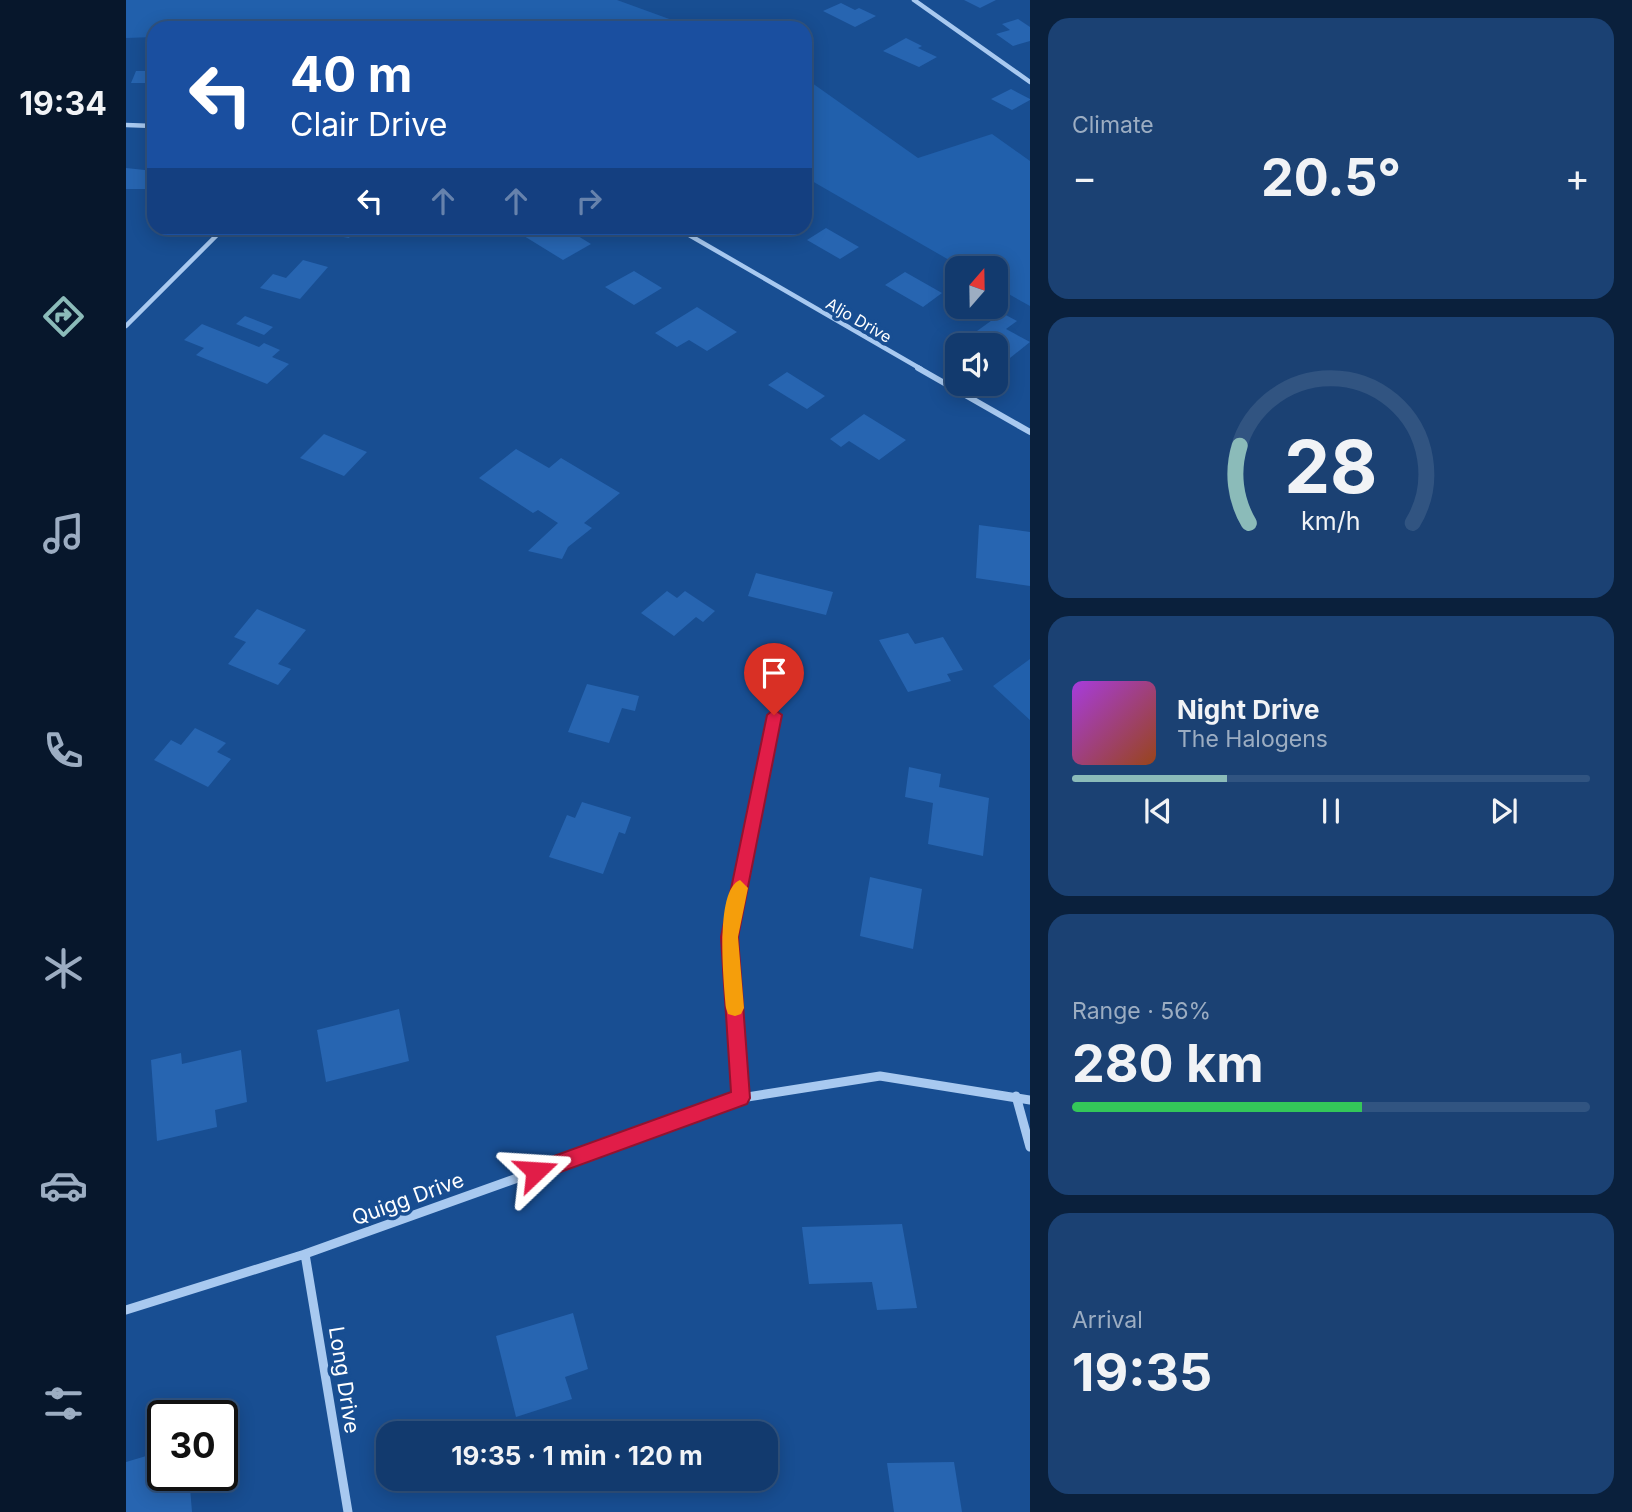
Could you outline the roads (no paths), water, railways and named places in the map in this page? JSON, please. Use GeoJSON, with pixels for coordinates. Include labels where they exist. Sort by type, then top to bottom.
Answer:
{"type":"FeatureCollection","features":[{"type":"Feature","properties":{"kind":"street"},"geometry":{"type":"LineString","coordinates":[[914,0],[1030,82]]}},
{"type":"Feature","properties":{"kind":"street"},"geometry":{"type":"LineString","coordinates":[[126,125],[147,125]]}},
{"type":"Feature","properties":{"kind":"street"},"geometry":{"type":"LineString","coordinates":[[126,326],[217,235]]}},
{"type":"Feature","properties":{"kind":"street","name":"Aljo Drive"},"geometry":{"type":"LineString","coordinates":[[689,235],[1030,432]]}},
{"type":"Feature","properties":{"kind":"street"},"geometry":{"type":"LineString","coordinates":[[741,1098],[730,937],[774,715]]}},
{"type":"Feature","properties":{"kind":"street","name":"Quigg Drive"},"geometry":{"type":"LineString","coordinates":[[126,1310],[305,1255],[741,1098],[880,1076],[1030,1100]]}},
{"type":"Feature","properties":{"kind":"street"},"geometry":{"type":"LineString","coordinates":[[1016,1096],[1030,1147]]}},
{"type":"Feature","properties":{"kind":"street","name":"Long Drive"},"geometry":{"type":"LineString","coordinates":[[305,1255],[348,1512]]}}]}
